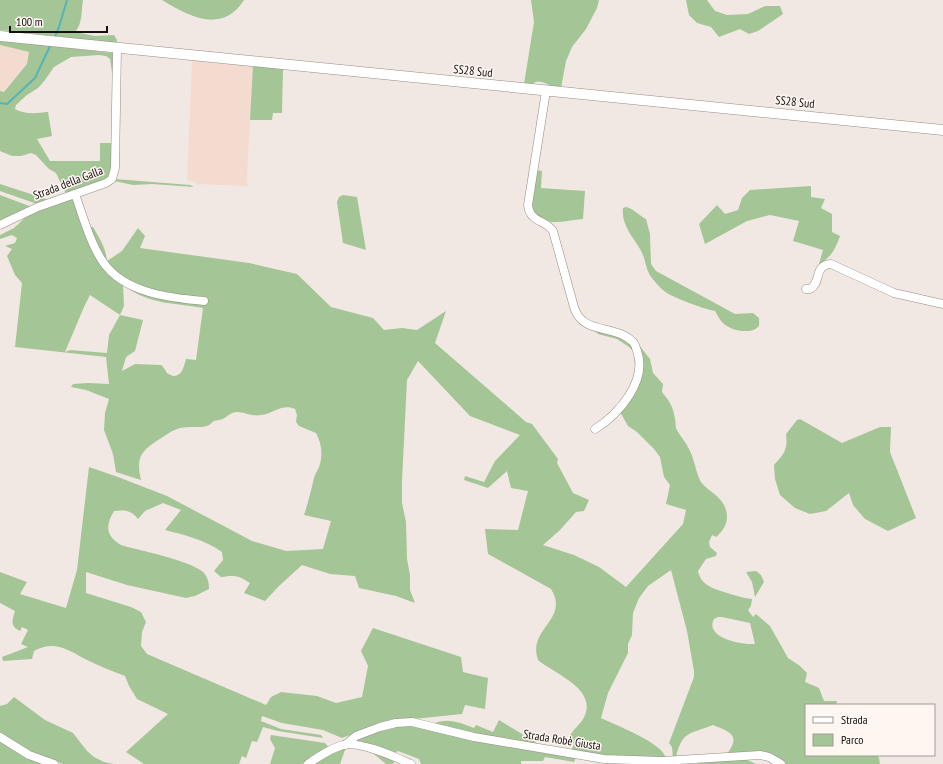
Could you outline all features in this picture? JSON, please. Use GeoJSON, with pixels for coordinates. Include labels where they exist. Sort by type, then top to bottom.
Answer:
{"type":"FeatureCollection","features":[{"type":"Feature","properties":{"kind":"main road","name":"SS28 Sud"},"geometry":{"type":"LineString","coordinates":[[0,36],[943,130]]}},
{"type":"Feature","properties":{"kind":"street","name":"Strada della Galla"},"geometry":{"type":"LineString","coordinates":[[0,225],[38,207],[111,180],[114,175],[117,48]]}},
{"type":"Feature","properties":{"kind":"street"},"geometry":{"type":"LineString","coordinates":[[546,91],[528,205],[529,211],[534,218],[550,227],[554,233],[578,317],[588,325],[630,339],[634,344],[640,359],[638,374],[631,391],[612,415],[595,429]]}},
{"type":"Feature","properties":{"kind":"street"},"geometry":{"type":"LineString","coordinates":[[76,194],[94,245],[103,263],[111,271],[126,282],[150,292],[175,298],[204,301]]}},
{"type":"Feature","properties":{"kind":"street"},"geometry":{"type":"LineString","coordinates":[[806,289],[814,287],[821,267],[831,264],[890,292],[943,304]]}},
{"type":"Feature","properties":{"kind":"street","name":"Strada Robè Giusta"},"geometry":{"type":"LineString","coordinates":[[345,745],[356,736],[380,727],[396,723],[412,722],[474,737],[597,758],[662,761],[760,755],[769,757],[781,764]]}},
{"type":"Feature","properties":{"kind":"street"},"geometry":{"type":"LineString","coordinates":[[0,737],[29,755],[54,764]]}},
{"type":"Feature","properties":{"kind":"street"},"geometry":{"type":"LineString","coordinates":[[308,764],[327,752],[345,745],[354,744],[411,764]]}},
{"type":"Feature","properties":{"kind":"shaded area"},"geometry":{"type":"Polygon","coordinates":[[[0,45],[29,52],[27,64],[4,92],[0,91],[0,45]]]}},
{"type":"Feature","properties":{"kind":"shaded area"},"geometry":{"type":"Polygon","coordinates":[[[192,60],[253,66],[247,178],[247,183],[249,186],[197,184],[187,180],[192,60]]]}},
{"type":"Feature","properties":{"kind":"green space"},"geometry":{"type":"Polygon","coordinates":[[[0,0],[83,0],[81,21],[75,32],[95,36],[114,35],[117,43],[0,30],[0,0]]]}},
{"type":"Feature","properties":{"kind":"green space"},"geometry":{"type":"Polygon","coordinates":[[[162,0],[244,0],[226,17],[205,19],[184,12],[162,0]]]}},
{"type":"Feature","properties":{"kind":"green space"},"geometry":{"type":"Polygon","coordinates":[[[531,0],[599,0],[597,8],[586,29],[572,47],[566,61],[561,88],[555,88],[539,82],[531,85],[524,84],[534,22],[531,0]]]}},
{"type":"Feature","properties":{"kind":"green space"},"geometry":{"type":"Polygon","coordinates":[[[686,0],[707,0],[715,11],[727,15],[748,14],[765,6],[780,6],[783,14],[758,31],[749,34],[740,29],[719,37],[711,27],[697,23],[689,15],[686,0]]]}},
{"type":"Feature","properties":{"kind":"green space"},"geometry":{"type":"Polygon","coordinates":[[[0,40],[112,53],[114,55],[113,79],[110,59],[106,56],[71,57],[54,67],[38,88],[16,105],[15,109],[27,113],[48,112],[52,136],[37,139],[50,161],[100,161],[100,143],[113,143],[112,170],[110,177],[66,194],[56,173],[49,169],[36,155],[31,153],[21,156],[12,156],[0,151],[0,91],[4,92],[27,64],[29,52],[0,45],[0,40]]]}},
{"type":"Feature","properties":{"kind":"green space"},"geometry":{"type":"Polygon","coordinates":[[[253,66],[283,69],[282,113],[273,113],[272,120],[250,120],[253,66]]]}},
{"type":"Feature","properties":{"kind":"green space"},"geometry":{"type":"Polygon","coordinates":[[[536,170],[542,171],[541,188],[585,191],[583,219],[554,222],[536,216],[531,210],[536,170]]]}},
{"type":"Feature","properties":{"kind":"green space"},"geometry":{"type":"Polygon","coordinates":[[[115,179],[190,185],[194,187],[152,184],[133,185],[114,181],[115,179]]]}},
{"type":"Feature","properties":{"kind":"green space"},"geometry":{"type":"Polygon","coordinates":[[[0,184],[49,200],[37,204],[0,191],[0,184]]]}},
{"type":"Feature","properties":{"kind":"green space"},"geometry":{"type":"Polygon","coordinates":[[[811,186],[811,197],[825,199],[821,208],[832,214],[832,232],[840,236],[837,245],[823,262],[819,264],[823,250],[793,241],[799,221],[770,215],[747,221],[705,244],[699,224],[717,205],[725,214],[738,210],[742,198],[750,190],[811,186]]]}},
{"type":"Feature","properties":{"kind":"green space"},"geometry":{"type":"Polygon","coordinates":[[[0,195],[32,207],[0,223],[0,195]]]}},
{"type":"Feature","properties":{"kind":"green space"},"geometry":{"type":"Polygon","coordinates":[[[343,195],[357,197],[366,250],[343,243],[337,202],[339,197],[343,195]]]}},
{"type":"Feature","properties":{"kind":"green space"},"geometry":{"type":"Polygon","coordinates":[[[69,199],[75,201],[86,234],[97,258],[114,278],[123,284],[124,306],[120,315],[143,320],[135,351],[126,357],[122,371],[135,364],[161,365],[168,374],[173,376],[179,375],[186,359],[196,360],[203,308],[156,301],[138,294],[129,289],[129,287],[156,296],[185,302],[204,304],[204,298],[152,290],[127,280],[116,273],[104,259],[90,227],[93,227],[104,248],[107,261],[122,251],[138,228],[145,236],[140,248],[249,263],[297,274],[331,307],[373,318],[384,330],[402,328],[417,330],[446,311],[435,343],[526,422],[532,424],[558,459],[557,463],[573,493],[589,500],[584,511],[576,512],[560,530],[543,545],[574,555],[599,567],[626,587],[683,524],[686,510],[666,504],[670,485],[664,477],[660,457],[637,432],[628,426],[619,410],[636,386],[639,378],[641,360],[635,340],[650,359],[653,373],[663,384],[662,392],[672,407],[676,428],[691,452],[701,482],[721,500],[726,510],[727,521],[724,528],[716,537],[712,535],[709,542],[710,547],[717,553],[716,556],[706,559],[698,571],[699,576],[704,583],[715,589],[752,599],[751,606],[748,610],[753,617],[756,614],[770,626],[788,658],[807,673],[805,682],[819,688],[824,701],[837,701],[836,704],[805,704],[805,756],[878,756],[880,764],[785,764],[771,755],[764,753],[750,752],[726,755],[733,743],[732,735],[729,732],[713,725],[693,732],[684,738],[678,749],[676,757],[673,758],[672,747],[669,743],[694,677],[694,671],[687,631],[671,570],[648,586],[639,598],[633,613],[632,635],[628,644],[628,653],[608,693],[601,718],[657,746],[666,758],[603,756],[571,751],[574,744],[569,738],[582,721],[587,705],[579,689],[538,660],[536,649],[538,640],[552,617],[555,609],[555,600],[551,589],[488,554],[485,529],[518,530],[528,491],[511,488],[507,471],[488,488],[464,480],[465,476],[484,482],[495,461],[520,435],[470,416],[418,361],[407,380],[402,481],[402,503],[406,522],[410,590],[415,603],[396,596],[359,588],[355,576],[330,574],[302,565],[265,601],[244,593],[250,583],[236,576],[221,577],[214,571],[223,560],[222,552],[202,541],[165,530],[181,510],[163,503],[145,511],[138,519],[128,511],[114,511],[108,526],[108,530],[112,538],[121,545],[164,556],[196,568],[203,572],[206,576],[209,589],[195,596],[186,598],[127,585],[86,572],[86,593],[131,607],[141,612],[146,622],[142,632],[141,646],[147,654],[266,705],[271,697],[281,692],[317,696],[336,703],[362,697],[368,666],[361,651],[373,628],[461,657],[463,672],[488,678],[485,709],[465,705],[462,714],[379,724],[342,738],[323,730],[282,723],[262,716],[261,721],[281,729],[321,735],[323,738],[278,731],[263,727],[257,742],[252,741],[246,758],[242,756],[239,764],[144,764],[126,752],[168,714],[137,699],[125,676],[68,650],[55,646],[48,646],[34,651],[32,659],[3,661],[2,657],[28,647],[21,644],[28,630],[22,627],[20,631],[17,629],[13,625],[15,611],[0,603],[0,572],[27,582],[20,594],[66,608],[77,570],[89,467],[167,496],[252,541],[286,551],[323,549],[331,521],[304,515],[320,464],[320,444],[316,433],[299,426],[296,422],[297,415],[295,409],[290,407],[258,415],[235,412],[223,419],[214,421],[207,426],[183,427],[177,429],[152,444],[143,452],[139,461],[141,480],[116,472],[113,454],[104,430],[105,413],[109,399],[86,390],[71,387],[73,384],[109,384],[106,357],[15,347],[22,283],[15,275],[7,256],[12,249],[5,246],[15,243],[17,238],[12,235],[0,239],[0,235],[14,228],[28,215],[69,199]],[[90,295],[65,352],[70,350],[107,353],[109,335],[120,315],[90,295]],[[722,617],[714,619],[712,626],[714,631],[719,636],[734,642],[755,644],[750,623],[722,617]]]}},
{"type":"Feature","properties":{"kind":"green space"},"geometry":{"type":"Polygon","coordinates":[[[626,207],[646,219],[650,234],[651,264],[656,271],[735,314],[753,313],[759,318],[758,327],[747,331],[730,328],[723,323],[715,311],[684,301],[663,290],[650,275],[642,253],[625,225],[623,208],[626,207]]]}},
{"type":"Feature","properties":{"kind":"green space"},"geometry":{"type":"Polygon","coordinates":[[[594,329],[628,340],[636,354],[617,339],[598,334],[594,329]]]}},
{"type":"Feature","properties":{"kind":"green space"},"geometry":{"type":"Polygon","coordinates":[[[800,419],[842,443],[880,427],[891,427],[890,452],[916,518],[888,531],[865,519],[853,505],[849,493],[826,511],[810,514],[795,508],[780,495],[775,479],[774,465],[786,448],[786,434],[797,420],[800,419]]]}},
{"type":"Feature","properties":{"kind":"green space"},"geometry":{"type":"Polygon","coordinates":[[[756,571],[761,575],[764,582],[755,597],[752,582],[746,572],[756,571]]]}},
{"type":"Feature","properties":{"kind":"green space"},"geometry":{"type":"Polygon","coordinates":[[[14,697],[45,720],[73,733],[87,751],[94,757],[104,762],[114,764],[63,764],[38,756],[0,734],[0,706],[7,704],[14,697]]]}},
{"type":"Feature","properties":{"kind":"green space"},"geometry":{"type":"Polygon","coordinates":[[[499,720],[542,746],[468,733],[433,724],[449,721],[474,728],[476,725],[493,732],[499,720]]]}},
{"type":"Feature","properties":{"kind":"green space"},"geometry":{"type":"Polygon","coordinates":[[[413,725],[576,757],[574,762],[545,757],[543,761],[521,761],[521,764],[421,764],[419,759],[398,751],[394,754],[352,741],[387,727],[413,725]]]}},
{"type":"Feature","properties":{"kind":"green space"},"geometry":{"type":"Polygon","coordinates":[[[271,735],[325,743],[329,748],[302,764],[270,764],[275,748],[270,739],[271,735]]]}},
{"type":"Feature","properties":{"kind":"green space"},"geometry":{"type":"Polygon","coordinates":[[[0,739],[45,764],[0,764],[0,739]]]}},
{"type":"Feature","properties":{"kind":"green space"},"geometry":{"type":"Polygon","coordinates":[[[346,747],[340,764],[312,764],[332,753],[346,747]]]}},
{"type":"Feature","properties":{"kind":"green space"},"geometry":{"type":"Polygon","coordinates":[[[369,750],[395,760],[393,764],[386,764],[369,750]]]}},
{"type":"Feature","properties":{"kind":"green space"},"geometry":{"type":"Polygon","coordinates":[[[745,759],[756,764],[698,764],[694,762],[745,759]]]}},
{"type":"Feature","properties":{"kind":"waterway"},"geometry":{"type":"LineString","coordinates":[[54,39],[67,0]]}},
{"type":"Feature","properties":{"kind":"waterway"},"geometry":{"type":"LineString","coordinates":[[0,103],[7,104],[35,78],[51,44]]}}]}
